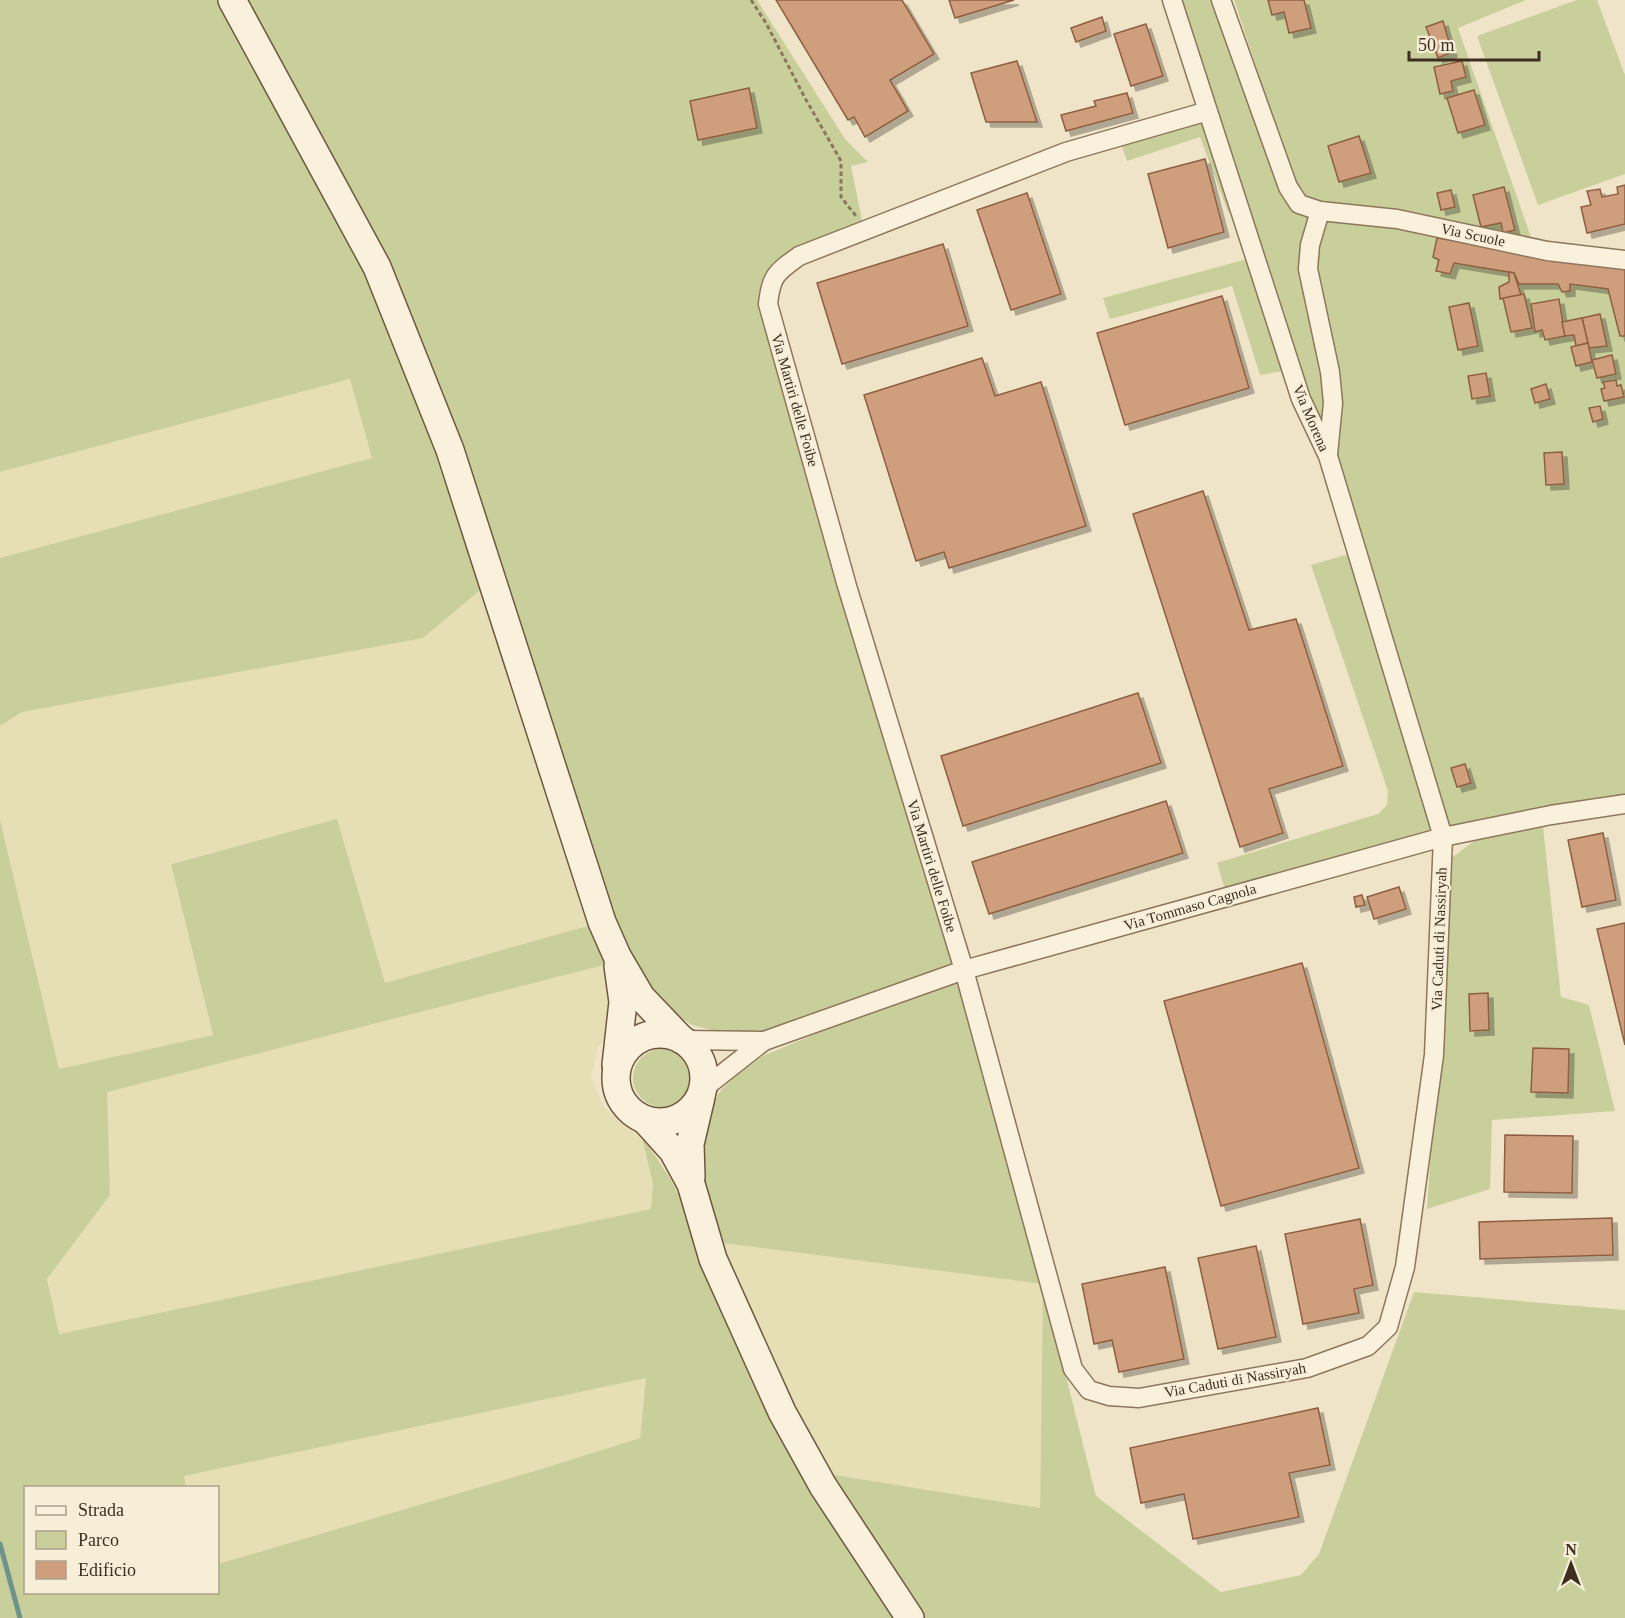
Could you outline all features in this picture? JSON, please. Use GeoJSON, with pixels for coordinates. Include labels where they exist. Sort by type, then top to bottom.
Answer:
{"type":"FeatureCollection","features":[{"type":"Feature","properties":{"kind":"main road"},"geometry":{"type":"LineString","coordinates":[[232,0],[381,278],[450,450],[602,922],[617,956],[641,996],[698,1055],[704,1072],[703,1089],[690,1144],[691,1184]]}},
{"type":"Feature","properties":{"kind":"main road"},"geometry":{"type":"LineString","coordinates":[[617,956],[623,1002],[615,1083],[618,1095],[629,1110],[646,1121],[674,1151],[691,1184],[713,1259],[782,1412],[823,1486],[910,1618]]}},
{"type":"Feature","properties":{"kind":"main road"},"geometry":{"type":"LineString","coordinates":[[616,1070],[623,1052],[637,1040],[667,1034],[682,1040]]}},
{"type":"Feature","properties":{"kind":"main road"},"geometry":{"type":"LineString","coordinates":[[646,1121],[665,1123],[680,1118],[688,1113],[699,1100],[703,1089]]}},
{"type":"Feature","properties":{"kind":"street","name":"Via Morena"},"geometry":{"type":"LineString","coordinates":[[1172,0],[1301,399],[1328,456],[1443,837]]}},
{"type":"Feature","properties":{"kind":"street","name":"Via Scuole"},"geometry":{"type":"LineString","coordinates":[[1221,0],[1288,187],[1299,204],[1320,211],[1397,219],[1547,251],[1625,260]]}},
{"type":"Feature","properties":{"kind":"street","name":"Via Martiri delle Foibe"},"geometry":{"type":"LineString","coordinates":[[964,970],[847,586],[768,304],[773,279],[782,268],[799,256],[1066,152],[1208,111]]}},
{"type":"Feature","properties":{"kind":"street"},"geometry":{"type":"LineString","coordinates":[[1320,211],[1310,245],[1308,269],[1330,372],[1333,403],[1328,456]]}},
{"type":"Feature","properties":{"kind":"street","name":"Via Tommaso Cagnola"},"geometry":{"type":"LineString","coordinates":[[703,1089],[764,1041],[964,970],[1443,837],[1551,815],[1625,804]]}},
{"type":"Feature","properties":{"kind":"street","name":"Via Caduti di Nassiryah"},"geometry":{"type":"LineString","coordinates":[[964,970],[1073,1369],[1089,1390],[1109,1396],[1139,1398],[1307,1368],[1368,1346],[1388,1327],[1405,1267],[1434,1055],[1443,837]]}},
{"type":"Feature","properties":{"kind":"street","name":"Via Tommaso Cagnola"},"geometry":{"type":"LineString","coordinates":[[682,1040],[764,1041]]}},
{"type":"Feature","properties":{"kind":"path"},"geometry":{"type":"LineString","coordinates":[[751,0],[766,23],[841,161],[841,197],[866,230]]}},
{"type":"Feature","properties":{"kind":"shaded area"},"geometry":{"type":"Polygon","coordinates":[[[351,379],[372,459],[0,558],[0,472],[351,379]]]}},
{"type":"Feature","properties":{"kind":"shaded area"},"geometry":{"type":"Polygon","coordinates":[[[492,580],[602,922],[385,983],[336,820],[171,863],[213,1035],[59,1069],[0,820],[0,726],[22,712],[492,580]]]}},
{"type":"Feature","properties":{"kind":"shaded area"},"geometry":{"type":"Polygon","coordinates":[[[604,965],[611,1000],[612,1030],[598,1047],[591,1078],[604,1107],[627,1129],[641,1134],[653,1184],[652,1209],[59,1334],[47,1279],[110,1195],[106,1092],[604,965]]]}},
{"type":"Feature","properties":{"kind":"shaded area"},"geometry":{"type":"Polygon","coordinates":[[[722,1243],[1043,1284],[1040,1508],[822,1473],[722,1243]]]}},
{"type":"Feature","properties":{"kind":"shaded area"},"geometry":{"type":"Polygon","coordinates":[[[646,1378],[640,1438],[219,1564],[219,1486],[186,1486],[184,1476],[646,1378]]]}},
{"type":"Feature","properties":{"kind":"green space"},"geometry":{"type":"Polygon","coordinates":[[[0,0],[232,0],[377,267],[492,580],[423,638],[22,712],[0,726],[0,558],[372,458],[350,379],[0,472],[0,0]]]}},
{"type":"Feature","properties":{"kind":"green space"},"geometry":{"type":"Polygon","coordinates":[[[241,0],[757,0],[845,139],[868,162],[851,166],[864,230],[768,276],[957,970],[760,1031],[719,1032],[692,1025],[664,1007],[627,955],[475,508],[241,0]]]}},
{"type":"Feature","properties":{"kind":"green space"},"geometry":{"type":"Polygon","coordinates":[[[1182,0],[1218,0],[1287,204],[1296,211],[1313,218],[1304,260],[1327,377],[1327,438],[1267,279],[1182,0]]]}},
{"type":"Feature","properties":{"kind":"green space"},"geometry":{"type":"Polygon","coordinates":[[[1234,0],[1526,0],[1458,28],[1533,243],[1326,209],[1298,193],[1234,0]]]}},
{"type":"Feature","properties":{"kind":"green space"},"geometry":{"type":"Polygon","coordinates":[[[1577,0],[1597,0],[1625,75],[1625,174],[1538,205],[1477,36],[1577,0]]]}},
{"type":"Feature","properties":{"kind":"green space"},"geometry":{"type":"Polygon","coordinates":[[[1205,116],[1236,210],[1228,212],[1200,137],[1127,161],[1120,141],[1205,116]]]}},
{"type":"Feature","properties":{"kind":"green space"},"geometry":{"type":"Polygon","coordinates":[[[1326,219],[1406,227],[1423,235],[1437,238],[1625,268],[1625,796],[1518,812],[1447,829],[1333,452],[1342,396],[1317,271],[1316,245],[1326,219]]]}},
{"type":"Feature","properties":{"kind":"green space"},"geometry":{"type":"Polygon","coordinates":[[[1251,258],[1290,370],[1260,375],[1232,286],[1110,319],[1103,298],[1251,258]]]}},
{"type":"Feature","properties":{"kind":"green space"},"geometry":{"type":"Polygon","coordinates":[[[1349,554],[1433,833],[1410,837],[1226,893],[1217,863],[1378,814],[1387,805],[1388,791],[1311,565],[1349,554]]]}},
{"type":"Feature","properties":{"kind":"green space"},"geometry":{"type":"Polygon","coordinates":[[[337,819],[385,983],[591,925],[604,965],[107,1092],[110,1195],[47,1279],[59,1334],[651,1209],[653,1184],[641,1134],[671,1180],[908,1618],[0,1618],[0,820],[59,1069],[213,1035],[171,864],[337,819]]]}},
{"type":"Feature","properties":{"kind":"green space"},"geometry":{"type":"Polygon","coordinates":[[[1543,826],[1561,997],[1589,1005],[1615,1111],[1492,1120],[1490,1189],[1427,1209],[1450,859],[1474,841],[1543,826]]]}},
{"type":"Feature","properties":{"kind":"green space"},"geometry":{"type":"Polygon","coordinates":[[[958,974],[1043,1284],[722,1243],[706,1185],[702,1144],[704,1124],[711,1105],[723,1088],[763,1056],[958,974]]]}},
{"type":"Feature","properties":{"kind":"green space"},"geometry":{"type":"Polygon","coordinates":[[[656,1049],[668,1049],[683,1057],[691,1072],[691,1084],[683,1099],[668,1107],[656,1107],[641,1099],[633,1084],[633,1072],[641,1057],[656,1049]]]}},
{"type":"Feature","properties":{"kind":"green space"},"geometry":{"type":"Polygon","coordinates":[[[1043,1284],[1096,1496],[1221,1592],[1301,1575],[1319,1554],[1414,1292],[1625,1310],[1625,1618],[923,1618],[822,1473],[1040,1508],[1043,1284]]]}},
{"type":"Feature","properties":{"kind":"building"},"geometry":{"type":"Polygon","coordinates":[[[776,0],[902,0],[934,54],[890,80],[908,111],[865,137],[854,117],[848,120],[776,0]]]}},
{"type":"Feature","properties":{"kind":"building"},"geometry":{"type":"Polygon","coordinates":[[[949,0],[1014,0],[955,18],[949,0]]]}},
{"type":"Feature","properties":{"kind":"building"},"geometry":{"type":"Polygon","coordinates":[[[1268,0],[1304,0],[1311,28],[1289,33],[1284,12],[1272,15],[1268,0]]]}},
{"type":"Feature","properties":{"kind":"building"},"geometry":{"type":"Polygon","coordinates":[[[1102,17],[1106,31],[1076,42],[1071,28],[1102,17]]]}},
{"type":"Feature","properties":{"kind":"building"},"geometry":{"type":"Polygon","coordinates":[[[1443,21],[1452,52],[1438,58],[1426,27],[1443,21]]]}},
{"type":"Feature","properties":{"kind":"building"},"geometry":{"type":"Polygon","coordinates":[[[1146,24],[1163,76],[1131,86],[1114,34],[1146,24]]]}},
{"type":"Feature","properties":{"kind":"building"},"geometry":{"type":"Polygon","coordinates":[[[1017,61],[1037,122],[986,122],[971,73],[1017,61]]]}},
{"type":"Feature","properties":{"kind":"building"},"geometry":{"type":"Polygon","coordinates":[[[1462,61],[1466,77],[1451,81],[1453,91],[1440,94],[1434,67],[1462,61]]]}},
{"type":"Feature","properties":{"kind":"building"},"geometry":{"type":"Polygon","coordinates":[[[749,88],[757,128],[698,140],[690,101],[749,88]]]}},
{"type":"Feature","properties":{"kind":"building"},"geometry":{"type":"Polygon","coordinates":[[[1474,90],[1485,125],[1458,133],[1447,98],[1474,90]]]}},
{"type":"Feature","properties":{"kind":"building"},"geometry":{"type":"Polygon","coordinates":[[[1127,93],[1133,113],[1066,131],[1061,115],[1096,106],[1094,101],[1127,93]]]}},
{"type":"Feature","properties":{"kind":"building"},"geometry":{"type":"Polygon","coordinates":[[[1359,136],[1371,173],[1339,182],[1328,146],[1359,136]]]}},
{"type":"Feature","properties":{"kind":"building"},"geometry":{"type":"Polygon","coordinates":[[[1205,159],[1224,232],[1168,248],[1148,174],[1205,159]]]}},
{"type":"Feature","properties":{"kind":"building"},"geometry":{"type":"Polygon","coordinates":[[[1625,185],[1625,224],[1587,233],[1581,207],[1591,205],[1587,191],[1600,189],[1602,197],[1618,194],[1617,187],[1625,185]]]}},
{"type":"Feature","properties":{"kind":"building"},"geometry":{"type":"Polygon","coordinates":[[[1504,187],[1515,230],[1503,233],[1501,223],[1481,227],[1473,195],[1504,187]]]}},
{"type":"Feature","properties":{"kind":"building"},"geometry":{"type":"Polygon","coordinates":[[[1451,190],[1455,207],[1441,210],[1437,193],[1451,190]]]}},
{"type":"Feature","properties":{"kind":"building"},"geometry":{"type":"Polygon","coordinates":[[[1027,193],[1061,294],[1011,310],[977,210],[1027,193]]]}},
{"type":"Feature","properties":{"kind":"building"},"geometry":{"type":"Polygon","coordinates":[[[1437,238],[1625,268],[1625,336],[1620,336],[1608,289],[1570,284],[1570,291],[1562,292],[1558,284],[1519,284],[1514,273],[1454,263],[1450,274],[1436,271],[1439,260],[1433,257],[1437,238]]]}},
{"type":"Feature","properties":{"kind":"building"},"geometry":{"type":"Polygon","coordinates":[[[943,244],[968,326],[842,364],[817,283],[943,244]]]}},
{"type":"Feature","properties":{"kind":"building"},"geometry":{"type":"Polygon","coordinates":[[[1509,272],[1514,273],[1521,295],[1500,299],[1499,287],[1509,282],[1509,272]]]}},
{"type":"Feature","properties":{"kind":"building"},"geometry":{"type":"Polygon","coordinates":[[[1524,294],[1532,328],[1511,332],[1503,298],[1524,294]]]}},
{"type":"Feature","properties":{"kind":"building"},"geometry":{"type":"Polygon","coordinates":[[[1222,296],[1249,388],[1125,425],[1097,333],[1222,296]]]}},
{"type":"Feature","properties":{"kind":"building"},"geometry":{"type":"Polygon","coordinates":[[[1559,299],[1565,336],[1545,340],[1542,330],[1535,332],[1531,304],[1559,299]]]}},
{"type":"Feature","properties":{"kind":"building"},"geometry":{"type":"Polygon","coordinates":[[[1469,303],[1478,346],[1458,350],[1449,307],[1469,303]]]}},
{"type":"Feature","properties":{"kind":"building"},"geometry":{"type":"Polygon","coordinates":[[[1600,314],[1607,346],[1589,348],[1582,318],[1600,314]]]}},
{"type":"Feature","properties":{"kind":"building"},"geometry":{"type":"Polygon","coordinates":[[[1582,318],[1588,343],[1576,346],[1574,335],[1565,336],[1562,322],[1582,318]]]}},
{"type":"Feature","properties":{"kind":"building"},"geometry":{"type":"Polygon","coordinates":[[[1588,343],[1592,362],[1576,366],[1571,347],[1588,343]]]}},
{"type":"Feature","properties":{"kind":"building"},"geometry":{"type":"Polygon","coordinates":[[[1612,355],[1616,374],[1597,378],[1592,360],[1612,355]]]}},
{"type":"Feature","properties":{"kind":"building"},"geometry":{"type":"Polygon","coordinates":[[[982,358],[995,396],[1041,382],[1086,526],[949,568],[944,552],[916,561],[864,395],[982,358]]]}},
{"type":"Feature","properties":{"kind":"building"},"geometry":{"type":"Polygon","coordinates":[[[1486,373],[1490,396],[1472,399],[1468,376],[1486,373]]]}},
{"type":"Feature","properties":{"kind":"building"},"geometry":{"type":"Polygon","coordinates":[[[1616,380],[1617,386],[1621,385],[1624,397],[1604,401],[1601,389],[1605,388],[1603,382],[1616,380]]]}},
{"type":"Feature","properties":{"kind":"building"},"geometry":{"type":"Polygon","coordinates":[[[1546,384],[1550,399],[1535,403],[1531,389],[1546,384]]]}},
{"type":"Feature","properties":{"kind":"building"},"geometry":{"type":"Polygon","coordinates":[[[1600,406],[1603,419],[1593,422],[1589,408],[1600,406]]]}},
{"type":"Feature","properties":{"kind":"building"},"geometry":{"type":"Polygon","coordinates":[[[1562,452],[1564,484],[1546,485],[1544,453],[1562,452]]]}},
{"type":"Feature","properties":{"kind":"building"},"geometry":{"type":"Polygon","coordinates":[[[1203,491],[1249,630],[1296,619],[1343,766],[1269,789],[1283,833],[1240,847],[1133,514],[1203,491]]]}},
{"type":"Feature","properties":{"kind":"building"},"geometry":{"type":"Polygon","coordinates":[[[1138,693],[1161,763],[963,826],[941,756],[1138,693]]]}},
{"type":"Feature","properties":{"kind":"building"},"geometry":{"type":"Polygon","coordinates":[[[1465,764],[1471,783],[1457,787],[1451,768],[1465,764]]]}},
{"type":"Feature","properties":{"kind":"building"},"geometry":{"type":"Polygon","coordinates":[[[1166,801],[1183,853],[989,914],[972,862],[1166,801]]]}},
{"type":"Feature","properties":{"kind":"building"},"geometry":{"type":"Polygon","coordinates":[[[1603,833],[1616,900],[1582,907],[1568,840],[1603,833]]]}},
{"type":"Feature","properties":{"kind":"building"},"geometry":{"type":"Polygon","coordinates":[[[1399,887],[1406,909],[1374,919],[1367,897],[1399,887]]]}},
{"type":"Feature","properties":{"kind":"building"},"geometry":{"type":"Polygon","coordinates":[[[1362,895],[1365,905],[1356,907],[1354,897],[1362,895]]]}},
{"type":"Feature","properties":{"kind":"building"},"geometry":{"type":"Polygon","coordinates":[[[1625,923],[1625,1045],[1597,929],[1625,923]]]}},
{"type":"Feature","properties":{"kind":"building"},"geometry":{"type":"Polygon","coordinates":[[[1302,963],[1359,1168],[1221,1206],[1164,1001],[1302,963]]]}},
{"type":"Feature","properties":{"kind":"building"},"geometry":{"type":"Polygon","coordinates":[[[1488,993],[1489,1030],[1470,1031],[1469,994],[1488,993]]]}},
{"type":"Feature","properties":{"kind":"building"},"geometry":{"type":"Polygon","coordinates":[[[1533,1048],[1569,1049],[1568,1093],[1531,1092],[1533,1048]]]}},
{"type":"Feature","properties":{"kind":"building"},"geometry":{"type":"Polygon","coordinates":[[[1505,1135],[1573,1136],[1572,1193],[1504,1192],[1505,1135]]]}},
{"type":"Feature","properties":{"kind":"building"},"geometry":{"type":"Polygon","coordinates":[[[1612,1218],[1613,1255],[1480,1259],[1479,1222],[1612,1218]]]}},
{"type":"Feature","properties":{"kind":"building"},"geometry":{"type":"Polygon","coordinates":[[[1360,1219],[1373,1285],[1354,1289],[1359,1313],[1303,1324],[1285,1234],[1360,1219]]]}},
{"type":"Feature","properties":{"kind":"building"},"geometry":{"type":"Polygon","coordinates":[[[1256,1246],[1276,1337],[1218,1349],[1198,1258],[1256,1246]]]}},
{"type":"Feature","properties":{"kind":"building"},"geometry":{"type":"Polygon","coordinates":[[[1165,1267],[1184,1359],[1119,1372],[1112,1340],[1094,1344],[1082,1284],[1165,1267]]]}},
{"type":"Feature","properties":{"kind":"building"},"geometry":{"type":"Polygon","coordinates":[[[1318,1408],[1330,1465],[1289,1473],[1299,1517],[1193,1539],[1184,1494],[1141,1503],[1130,1448],[1318,1408]]]}},
{"type":"Feature","properties":{"kind":"waterway"},"geometry":{"type":"LineString","coordinates":[[0,1544],[20,1618]]}}]}
